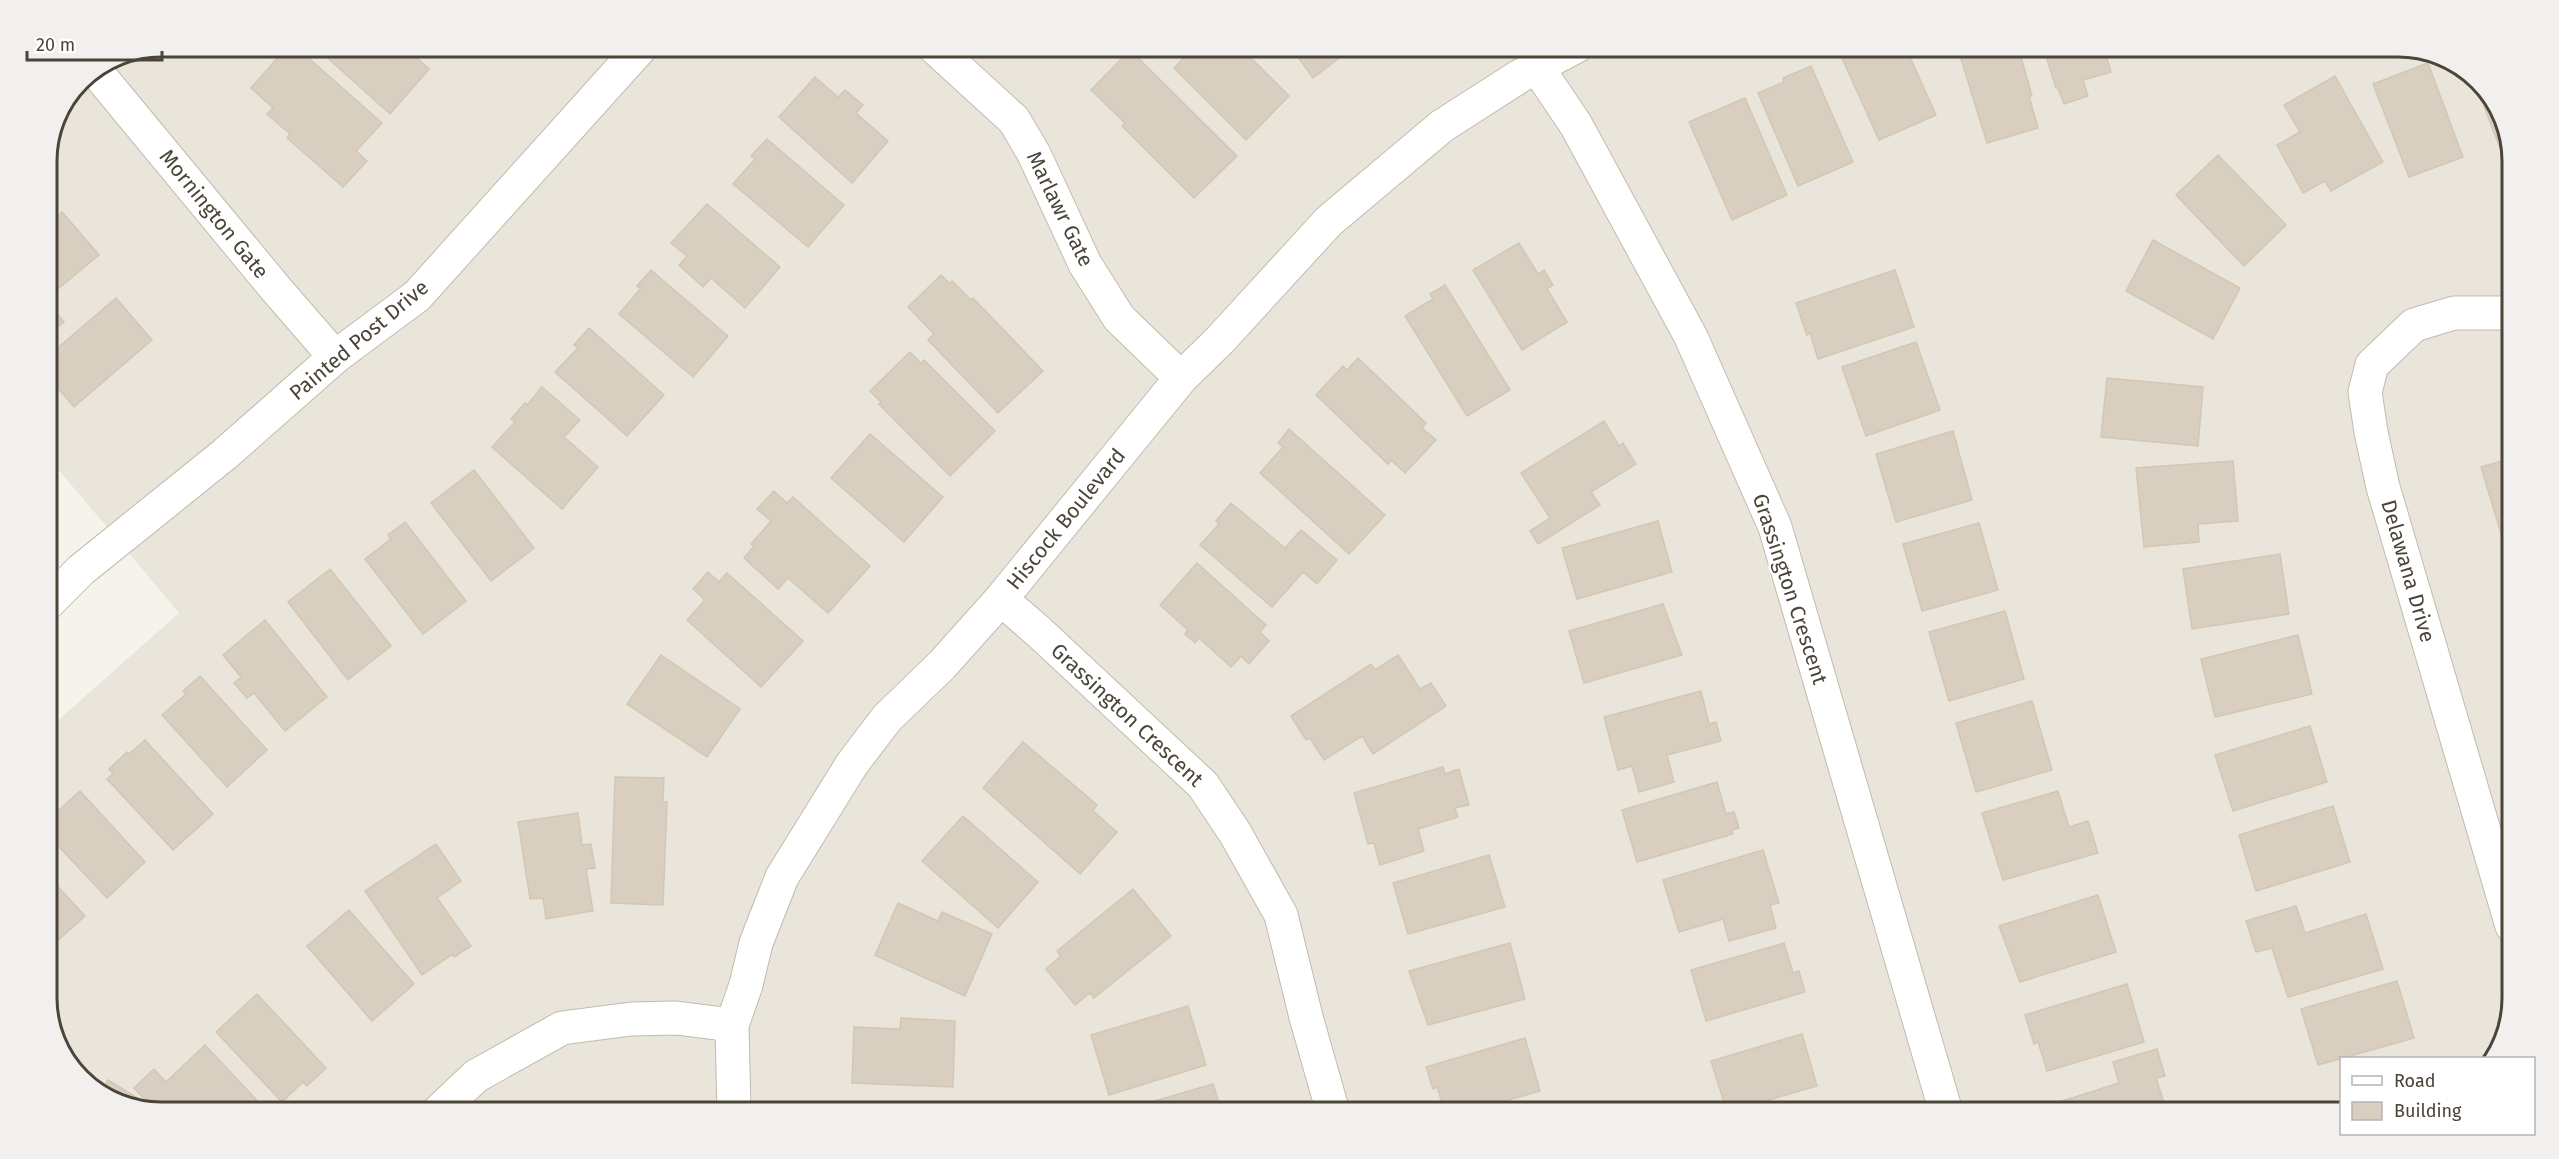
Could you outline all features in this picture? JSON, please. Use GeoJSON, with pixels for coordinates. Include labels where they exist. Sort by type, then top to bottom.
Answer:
{"type":"FeatureCollection","features":[{"type":"Feature","properties":{"kind":"street","name":"Painted Post Drive"},"geometry":{"type":"LineString","coordinates":[[57,594],[81,570],[234,446],[335,357],[417,296],[632,57]]}},
{"type":"Feature","properties":{"kind":"street","name":"Marlawr Gate"},"geometry":{"type":"LineString","coordinates":[[945,57],[1014,120],[1034,154],[1085,264],[1119,318],[1181,378]]}},
{"type":"Feature","properties":{"kind":"street","name":"Hiscock Boulevard"},"geometry":{"type":"LineString","coordinates":[[734,1102],[732,1025],[746,985],[756,943],[782,877],[852,764],[887,718],[942,665],[1001,599],[1181,378],[1220,340],[1329,221],[1442,126],[1556,57]]}},
{"type":"Feature","properties":{"kind":"street","name":"Grassington Crescent"},"geometry":{"type":"LineString","coordinates":[[1537,67],[1576,125],[1691,337],[1775,527],[1943,1102]]}},
{"type":"Feature","properties":{"kind":"street","name":"Mornington Gate"},"geometry":{"type":"LineString","coordinates":[[101,77],[335,357]]}},
{"type":"Feature","properties":{"kind":"street","name":"Delawana Drive"},"geometry":{"type":"LineString","coordinates":[[2502,313],[2454,313],[2414,325],[2372,365],[2365,392],[2383,487],[2502,892]]}},
{"type":"Feature","properties":{"kind":"street","name":"Grassington Crescent"},"geometry":{"type":"LineString","coordinates":[[1001,599],[1203,785],[1235,833],[1281,915],[1330,1102]]}},
{"type":"Feature","properties":{"kind":"street"},"geometry":{"type":"LineString","coordinates":[[449,1102],[476,1076],[562,1028],[631,1019],[676,1017],[732,1025]]}},
{"type":"Feature","properties":{"kind":"shaded area"},"geometry":{"type":"Polygon","coordinates":[[[162,57],[2398,57],[2418,59],[2437,65],[2461,79],[2488,109],[2500,141],[2502,155],[2502,998],[2500,1018],[2494,1037],[2483,1057],[2340,1057],[2340,1102],[162,1102],[141,1100],[109,1088],[83,1066],[68,1044],[59,1018],[57,1004],[57,721],[179,613],[57,468],[57,155],[61,134],[75,103],[88,88],[103,75],[122,65],[141,59],[162,57]]]}},
{"type":"Feature","properties":{"kind":"building"},"geometry":{"type":"Polygon","coordinates":[[[278,57],[307,57],[382,123],[356,151],[367,161],[343,187],[287,138],[290,134],[267,114],[273,108],[251,88],[278,57]]]}},
{"type":"Feature","properties":{"kind":"building"},"geometry":{"type":"Polygon","coordinates":[[[327,57],[416,57],[429,69],[390,114],[327,57]]]}},
{"type":"Feature","properties":{"kind":"building"},"geometry":{"type":"Polygon","coordinates":[[[1123,57],[1137,57],[1237,156],[1194,198],[1122,126],[1125,123],[1091,90],[1123,57]]]}},
{"type":"Feature","properties":{"kind":"building"},"geometry":{"type":"Polygon","coordinates":[[[1184,57],[1250,57],[1289,96],[1246,140],[1174,68],[1184,57]]]}},
{"type":"Feature","properties":{"kind":"building"},"geometry":{"type":"Polygon","coordinates":[[[1298,57],[1341,57],[1313,78],[1298,57]]]}},
{"type":"Feature","properties":{"kind":"building"},"geometry":{"type":"Polygon","coordinates":[[[1842,57],[1910,57],[1936,115],[1879,140],[1842,57]]]}},
{"type":"Feature","properties":{"kind":"building"},"geometry":{"type":"Polygon","coordinates":[[[1960,57],[2021,57],[2038,128],[1987,143],[1960,57]]]}},
{"type":"Feature","properties":{"kind":"building"},"geometry":{"type":"Polygon","coordinates":[[[2046,57],[2106,57],[2111,72],[2083,80],[2088,96],[2064,104],[2056,88],[2046,57]]]}},
{"type":"Feature","properties":{"kind":"building"},"geometry":{"type":"Polygon","coordinates":[[[2428,63],[2463,157],[2409,177],[2373,84],[2428,63]]]}},
{"type":"Feature","properties":{"kind":"building"},"geometry":{"type":"Polygon","coordinates":[[[1811,66],[1853,162],[1798,186],[1758,93],[1784,82],[1783,78],[1811,66]]]}},
{"type":"Feature","properties":{"kind":"building"},"geometry":{"type":"Polygon","coordinates":[[[2335,76],[2383,162],[2331,191],[2325,181],[2303,193],[2277,145],[2300,132],[2284,105],[2335,76]]]}},
{"type":"Feature","properties":{"kind":"building"},"geometry":{"type":"Polygon","coordinates":[[[815,77],[838,97],[845,90],[863,105],[856,113],[888,141],[852,183],[779,117],[815,77]]]}},
{"type":"Feature","properties":{"kind":"building"},"geometry":{"type":"Polygon","coordinates":[[[1745,98],[1787,195],[1732,220],[1689,122],[1745,98]]]}},
{"type":"Feature","properties":{"kind":"building"},"geometry":{"type":"Polygon","coordinates":[[[2482,101],[2496,128],[2502,153],[2482,101]]]}},
{"type":"Feature","properties":{"kind":"building"},"geometry":{"type":"Polygon","coordinates":[[[767,139],[844,205],[808,247],[733,184],[755,159],[751,156],[767,139]]]}},
{"type":"Feature","properties":{"kind":"building"},"geometry":{"type":"Polygon","coordinates":[[[2218,155],[2286,225],[2244,266],[2176,195],[2218,155]]]}},
{"type":"Feature","properties":{"kind":"building"},"geometry":{"type":"Polygon","coordinates":[[[707,204],[780,267],[745,308],[711,278],[703,287],[679,265],[687,256],[671,243],[707,204]]]}},
{"type":"Feature","properties":{"kind":"building"},"geometry":{"type":"Polygon","coordinates":[[[62,212],[99,255],[57,290],[57,216],[62,212]]]}},
{"type":"Feature","properties":{"kind":"building"},"geometry":{"type":"Polygon","coordinates":[[[2153,240],[2240,288],[2213,339],[2126,291],[2153,240]]]}},
{"type":"Feature","properties":{"kind":"building"},"geometry":{"type":"Polygon","coordinates":[[[1519,243],[1538,274],[1544,270],[1553,285],[1547,289],[1567,322],[1522,350],[1473,270],[1519,243]]]}},
{"type":"Feature","properties":{"kind":"building"},"geometry":{"type":"Polygon","coordinates":[[[651,270],[728,336],[693,377],[619,314],[641,288],[637,286],[651,270]]]}},
{"type":"Feature","properties":{"kind":"building"},"geometry":{"type":"Polygon","coordinates":[[[1895,270],[1914,327],[1818,359],[1810,333],[1807,335],[1796,303],[1895,270]]]}},
{"type":"Feature","properties":{"kind":"building"},"geometry":{"type":"Polygon","coordinates":[[[941,275],[950,284],[952,281],[971,300],[973,298],[1043,371],[998,413],[928,340],[934,334],[908,307],[941,275]]]}},
{"type":"Feature","properties":{"kind":"building"},"geometry":{"type":"Polygon","coordinates":[[[1445,285],[1510,390],[1467,416],[1405,316],[1433,299],[1430,294],[1445,285]]]}},
{"type":"Feature","properties":{"kind":"building"},"geometry":{"type":"Polygon","coordinates":[[[116,298],[152,340],[74,407],[57,387],[57,348],[116,298]]]}},
{"type":"Feature","properties":{"kind":"building"},"geometry":{"type":"Polygon","coordinates":[[[57,314],[64,322],[57,328],[57,314]]]}},
{"type":"Feature","properties":{"kind":"building"},"geometry":{"type":"Polygon","coordinates":[[[589,328],[664,395],[627,436],[555,372],[578,348],[574,345],[589,328]]]}},
{"type":"Feature","properties":{"kind":"building"},"geometry":{"type":"Polygon","coordinates":[[[1916,342],[1940,410],[1866,436],[1842,367],[1916,342]]]}},
{"type":"Feature","properties":{"kind":"building"},"geometry":{"type":"Polygon","coordinates":[[[910,352],[921,363],[924,360],[995,431],[950,476],[879,404],[881,402],[870,391],[910,352]]]}},
{"type":"Feature","properties":{"kind":"building"},"geometry":{"type":"Polygon","coordinates":[[[1358,358],[1426,423],[1422,428],[1436,440],[1405,473],[1391,460],[1388,464],[1316,395],[1343,366],[1347,370],[1358,358]]]}},
{"type":"Feature","properties":{"kind":"building"},"geometry":{"type":"Polygon","coordinates":[[[2107,378],[2203,387],[2198,446],[2101,437],[2107,378]]]}},
{"type":"Feature","properties":{"kind":"building"},"geometry":{"type":"Polygon","coordinates":[[[542,387],[580,420],[564,437],[598,467],[562,509],[492,447],[515,422],[511,419],[542,387]]]}},
{"type":"Feature","properties":{"kind":"building"},"geometry":{"type":"Polygon","coordinates":[[[1604,421],[1619,446],[1623,443],[1636,464],[1591,492],[1600,505],[1538,544],[1530,531],[1550,518],[1521,473],[1604,421]]]}},
{"type":"Feature","properties":{"kind":"building"},"geometry":{"type":"Polygon","coordinates":[[[1289,429],[1385,515],[1349,554],[1260,473],[1283,447],[1278,443],[1289,429]]]}},
{"type":"Feature","properties":{"kind":"building"},"geometry":{"type":"Polygon","coordinates":[[[1953,431],[1972,500],[1896,522],[1876,454],[1953,431]]]}},
{"type":"Feature","properties":{"kind":"building"},"geometry":{"type":"Polygon","coordinates":[[[870,434],[943,497],[904,542],[831,478],[870,434]]]}},
{"type":"Feature","properties":{"kind":"building"},"geometry":{"type":"Polygon","coordinates":[[[2233,461],[2238,521],[2198,524],[2199,542],[2144,547],[2136,468],[2233,461]]]}},
{"type":"Feature","properties":{"kind":"building"},"geometry":{"type":"Polygon","coordinates":[[[2502,461],[2502,537],[2481,467],[2502,461]]]}},
{"type":"Feature","properties":{"kind":"building"},"geometry":{"type":"Polygon","coordinates":[[[474,470],[534,548],[491,581],[431,503],[474,470]]]}},
{"type":"Feature","properties":{"kind":"building"},"geometry":{"type":"Polygon","coordinates":[[[774,491],[787,503],[793,497],[870,566],[828,613],[788,578],[778,589],[744,558],[754,546],[751,544],[771,521],[757,509],[774,491]]]}},
{"type":"Feature","properties":{"kind":"building"},"geometry":{"type":"Polygon","coordinates":[[[1231,503],[1285,548],[1301,530],[1337,560],[1317,584],[1303,572],[1272,607],[1200,545],[1219,524],[1216,521],[1231,503]]]}},
{"type":"Feature","properties":{"kind":"building"},"geometry":{"type":"Polygon","coordinates":[[[1658,521],[1672,572],[1577,599],[1562,548],[1658,521]]]}},
{"type":"Feature","properties":{"kind":"building"},"geometry":{"type":"Polygon","coordinates":[[[405,522],[466,601],[423,634],[365,559],[391,539],[388,535],[405,522]]]}},
{"type":"Feature","properties":{"kind":"building"},"geometry":{"type":"Polygon","coordinates":[[[1979,523],[1998,590],[1922,611],[1903,544],[1979,523]]]}},
{"type":"Feature","properties":{"kind":"building"},"geometry":{"type":"Polygon","coordinates":[[[2280,554],[2289,614],[2192,629],[2183,569],[2280,554]]]}},
{"type":"Feature","properties":{"kind":"building"},"geometry":{"type":"Polygon","coordinates":[[[1197,563],[1266,625],[1260,632],[1269,641],[1249,664],[1241,656],[1231,667],[1199,638],[1195,643],[1185,634],[1188,630],[1160,605],[1197,563]]]}},
{"type":"Feature","properties":{"kind":"building"},"geometry":{"type":"Polygon","coordinates":[[[330,569],[391,646],[348,680],[288,602],[330,569]]]}},
{"type":"Feature","properties":{"kind":"building"},"geometry":{"type":"Polygon","coordinates":[[[708,572],[719,582],[727,573],[803,641],[761,687],[687,620],[705,600],[693,589],[708,572]]]}},
{"type":"Feature","properties":{"kind":"building"},"geometry":{"type":"Polygon","coordinates":[[[1663,604],[1682,655],[1584,683],[1569,631],[1663,604]]]}},
{"type":"Feature","properties":{"kind":"building"},"geometry":{"type":"Polygon","coordinates":[[[2005,611],[2024,679],[1949,701],[1929,632],[2005,611]]]}},
{"type":"Feature","properties":{"kind":"building"},"geometry":{"type":"Polygon","coordinates":[[[265,620],[327,697],[285,731],[254,693],[247,698],[234,683],[241,677],[223,655],[265,620]]]}},
{"type":"Feature","properties":{"kind":"building"},"geometry":{"type":"Polygon","coordinates":[[[2298,635],[2312,694],[2215,717],[2201,659],[2298,635]]]}},
{"type":"Feature","properties":{"kind":"building"},"geometry":{"type":"Polygon","coordinates":[[[661,655],[740,709],[707,757],[627,704],[661,655]]]}},
{"type":"Feature","properties":{"kind":"building"},"geometry":{"type":"Polygon","coordinates":[[[1398,655],[1420,689],[1431,683],[1446,706],[1373,754],[1362,736],[1324,760],[1310,738],[1306,740],[1291,716],[1371,664],[1375,670],[1398,655]]]}},
{"type":"Feature","properties":{"kind":"building"},"geometry":{"type":"Polygon","coordinates":[[[200,676],[267,750],[227,787],[162,715],[186,694],[183,691],[200,676]]]}},
{"type":"Feature","properties":{"kind":"building"},"geometry":{"type":"Polygon","coordinates":[[[1701,691],[1709,724],[1716,722],[1721,741],[1667,755],[1674,782],[1639,792],[1632,766],[1618,770],[1604,717],[1701,691]]]}},
{"type":"Feature","properties":{"kind":"building"},"geometry":{"type":"Polygon","coordinates":[[[2032,701],[2052,770],[1976,792],[1956,723],[2032,701]]]}},
{"type":"Feature","properties":{"kind":"building"},"geometry":{"type":"Polygon","coordinates":[[[2310,726],[2327,782],[2233,811],[2215,755],[2310,726]]]}},
{"type":"Feature","properties":{"kind":"building"},"geometry":{"type":"Polygon","coordinates":[[[145,740],[213,814],[173,850],[107,779],[113,774],[109,769],[127,752],[129,754],[145,740]]]}},
{"type":"Feature","properties":{"kind":"building"},"geometry":{"type":"Polygon","coordinates":[[[1023,742],[1097,805],[1093,811],[1117,832],[1080,874],[983,788],[1023,742]]]}},
{"type":"Feature","properties":{"kind":"building"},"geometry":{"type":"Polygon","coordinates":[[[1443,767],[1445,774],[1459,769],[1469,805],[1455,808],[1458,817],[1418,829],[1424,851],[1380,865],[1374,843],[1368,844],[1354,793],[1443,767]]]}},
{"type":"Feature","properties":{"kind":"building"},"geometry":{"type":"Polygon","coordinates":[[[615,777],[664,778],[663,802],[667,802],[663,905],[611,903],[615,777]]]}},
{"type":"Feature","properties":{"kind":"building"},"geometry":{"type":"Polygon","coordinates":[[[1717,782],[1726,814],[1734,812],[1739,828],[1732,830],[1733,834],[1637,862],[1622,810],[1717,782]]]}},
{"type":"Feature","properties":{"kind":"building"},"geometry":{"type":"Polygon","coordinates":[[[80,791],[145,862],[107,898],[57,845],[57,812],[80,791]]]}},
{"type":"Feature","properties":{"kind":"building"},"geometry":{"type":"Polygon","coordinates":[[[2058,791],[2069,827],[2088,821],[2098,853],[2003,880],[1982,813],[2058,791]]]}},
{"type":"Feature","properties":{"kind":"building"},"geometry":{"type":"Polygon","coordinates":[[[2333,806],[2350,862],[2256,891],[2239,835],[2333,806]]]}},
{"type":"Feature","properties":{"kind":"building"},"geometry":{"type":"Polygon","coordinates":[[[578,813],[582,845],[591,844],[595,868],[586,869],[593,911],[546,919],[543,898],[530,899],[518,822],[578,813]]]}},
{"type":"Feature","properties":{"kind":"building"},"geometry":{"type":"Polygon","coordinates":[[[963,816],[1038,882],[998,928],[922,861],[963,816]]]}},
{"type":"Feature","properties":{"kind":"building"},"geometry":{"type":"Polygon","coordinates":[[[436,844],[461,881],[437,898],[471,946],[454,957],[453,954],[422,975],[365,891],[436,844]]]}},
{"type":"Feature","properties":{"kind":"building"},"geometry":{"type":"Polygon","coordinates":[[[1763,850],[1779,903],[1770,905],[1776,928],[1729,941],[1723,919],[1679,932],[1663,880],[1763,850]]]}},
{"type":"Feature","properties":{"kind":"building"},"geometry":{"type":"Polygon","coordinates":[[[1489,855],[1505,907],[1408,934],[1393,883],[1489,855]]]}},
{"type":"Feature","properties":{"kind":"building"},"geometry":{"type":"Polygon","coordinates":[[[57,886],[85,916],[57,941],[57,886]]]}},
{"type":"Feature","properties":{"kind":"building"},"geometry":{"type":"Polygon","coordinates":[[[1133,889],[1171,936],[1094,998],[1090,993],[1075,1005],[1046,969],[1061,956],[1057,951],[1133,889]]]}},
{"type":"Feature","properties":{"kind":"building"},"geometry":{"type":"Polygon","coordinates":[[[2098,895],[2116,952],[2020,982],[1999,926],[2098,895]]]}},
{"type":"Feature","properties":{"kind":"building"},"geometry":{"type":"Polygon","coordinates":[[[898,903],[938,921],[942,912],[992,934],[965,996],[875,955],[898,903]]]}},
{"type":"Feature","properties":{"kind":"building"},"geometry":{"type":"Polygon","coordinates":[[[2296,906],[2305,933],[2366,914],[2383,969],[2288,997],[2272,948],[2256,952],[2246,921],[2296,906]]]}},
{"type":"Feature","properties":{"kind":"building"},"geometry":{"type":"Polygon","coordinates":[[[349,910],[414,984],[372,1021],[307,946],[349,910]]]}},
{"type":"Feature","properties":{"kind":"building"},"geometry":{"type":"Polygon","coordinates":[[[1510,943],[1525,999],[1428,1025],[1409,971],[1510,943]]]}},
{"type":"Feature","properties":{"kind":"building"},"geometry":{"type":"Polygon","coordinates":[[[1784,943],[1793,973],[1799,971],[1805,992],[1706,1021],[1691,970],[1784,943]]]}},
{"type":"Feature","properties":{"kind":"building"},"geometry":{"type":"Polygon","coordinates":[[[2397,981],[2414,1038],[2318,1065],[2301,1009],[2397,981]]]}},
{"type":"Feature","properties":{"kind":"building"},"geometry":{"type":"Polygon","coordinates":[[[2127,984],[2144,1042],[2047,1071],[2038,1042],[2034,1044],[2025,1015],[2127,984]]]}},
{"type":"Feature","properties":{"kind":"building"},"geometry":{"type":"Polygon","coordinates":[[[257,994],[326,1068],[307,1086],[303,1082],[282,1102],[216,1032],[257,994]]]}},
{"type":"Feature","properties":{"kind":"building"},"geometry":{"type":"Polygon","coordinates":[[[1188,1006],[1206,1065],[1109,1095],[1091,1035],[1188,1006]]]}},
{"type":"Feature","properties":{"kind":"building"},"geometry":{"type":"Polygon","coordinates":[[[901,1018],[955,1021],[953,1087],[852,1083],[854,1027],[900,1029],[901,1018]]]}},
{"type":"Feature","properties":{"kind":"building"},"geometry":{"type":"Polygon","coordinates":[[[1802,1034],[1817,1086],[1762,1102],[1724,1102],[1711,1061],[1802,1034]]]}},
{"type":"Feature","properties":{"kind":"building"},"geometry":{"type":"Polygon","coordinates":[[[1525,1038],[1540,1091],[1501,1102],[1442,1102],[1437,1087],[1433,1089],[1426,1067],[1525,1038]]]}},
{"type":"Feature","properties":{"kind":"building"},"geometry":{"type":"Polygon","coordinates":[[[205,1045],[259,1102],[146,1100],[134,1088],[154,1069],[166,1082],[205,1045]]]}},
{"type":"Feature","properties":{"kind":"building"},"geometry":{"type":"Polygon","coordinates":[[[2157,1049],[2165,1076],[2156,1078],[2164,1102],[2059,1102],[2119,1083],[2113,1062],[2157,1049]]]}},
{"type":"Feature","properties":{"kind":"building"},"geometry":{"type":"Polygon","coordinates":[[[108,1080],[139,1099],[122,1094],[105,1085],[108,1080]]]}},
{"type":"Feature","properties":{"kind":"building"},"geometry":{"type":"Polygon","coordinates":[[[1213,1084],[1219,1102],[1151,1102],[1213,1084]]]}}]}
